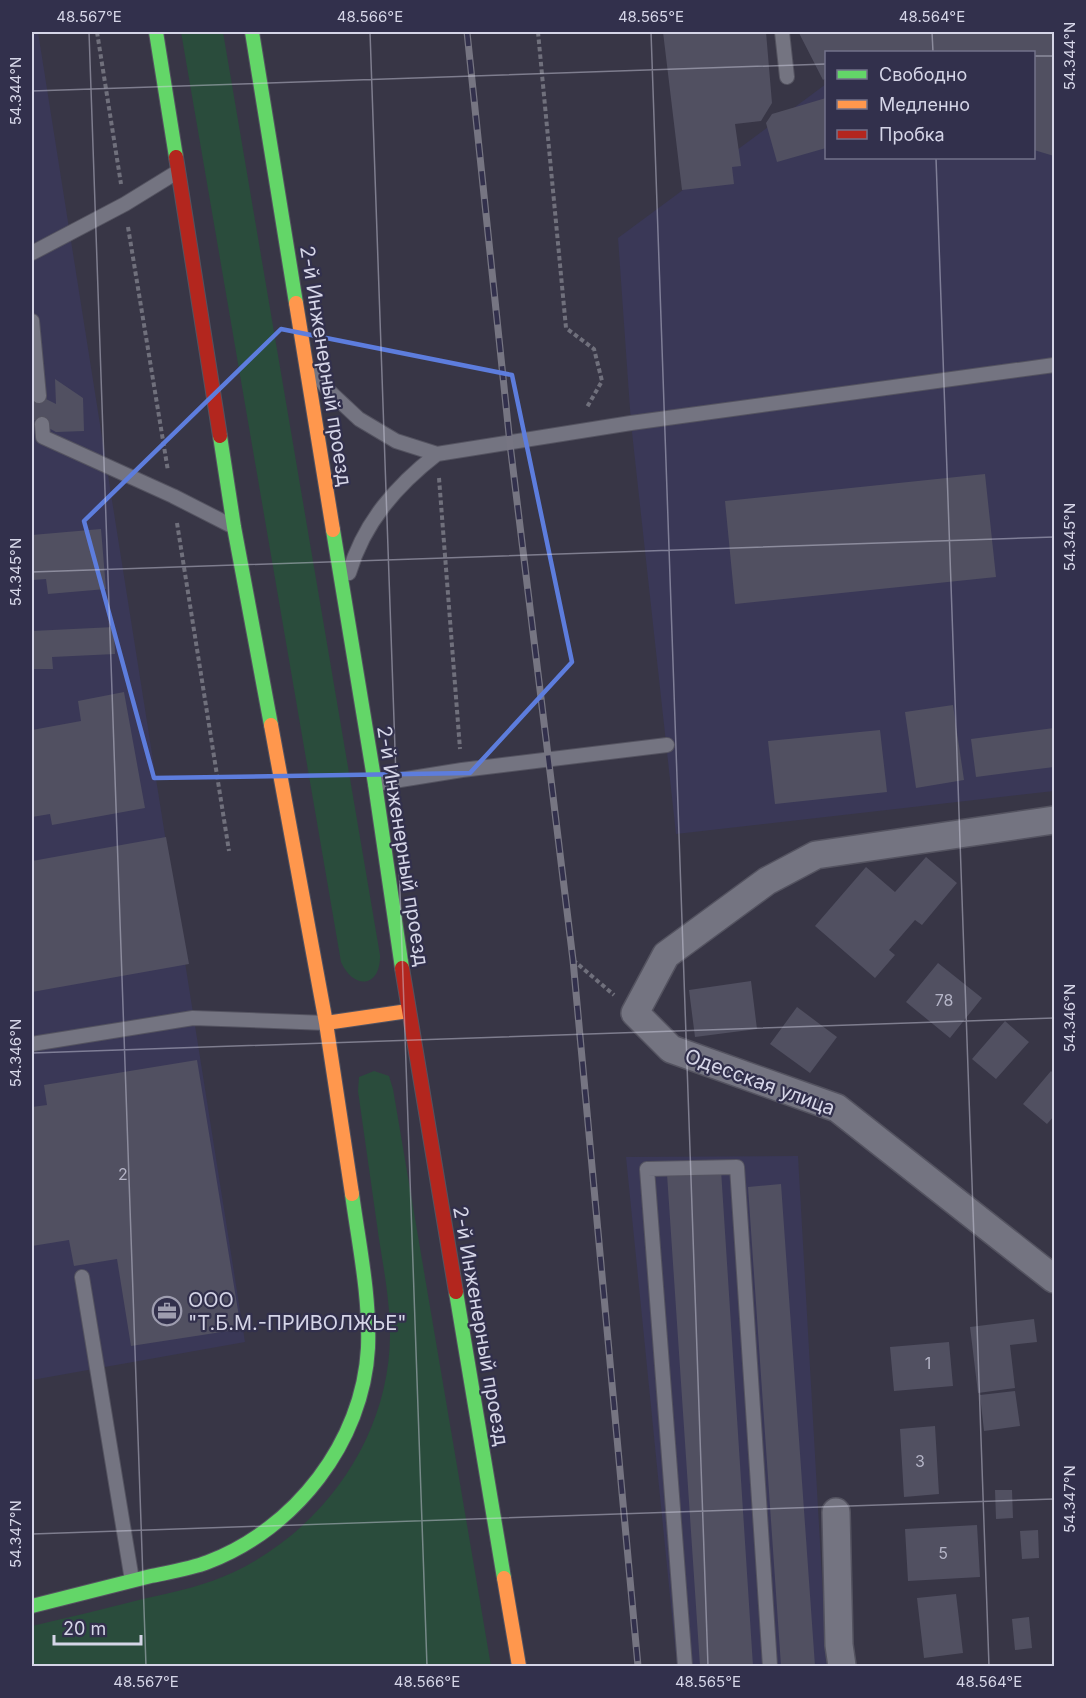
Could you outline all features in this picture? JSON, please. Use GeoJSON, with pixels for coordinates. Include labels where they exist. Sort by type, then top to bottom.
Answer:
{"type":"FeatureCollection","features":[{"type":"Feature","properties":{"kind":"main road"},"geometry":{"type":"LineString","coordinates":[[32,1606],[208,1562],[268,1529],[294,1508],[327,1468],[351,1423],[365,1374],[369,1332],[367,1298],[326,1023],[234,527],[156,32]]}},
{"type":"Feature","properties":{"kind":"main road","name":"2-й Инженерный проезд"},"geometry":{"type":"LineString","coordinates":[[252,32],[375,784],[408,1011],[519,1666]]}},
{"type":"Feature","properties":{"kind":"main road"},"geometry":{"type":"LineString","coordinates":[[326,1023],[408,1011]]}},
{"type":"Feature","properties":{"kind":"street"},"geometry":{"type":"LineString","coordinates":[[635,1013],[666,955],[767,881],[816,855],[1054,820]]}},
{"type":"Feature","properties":{"kind":"street","name":"Одесская улица"},"geometry":{"type":"LineString","coordinates":[[635,1013],[671,1049],[837,1108],[1054,1279]]}},
{"type":"Feature","properties":{"kind":"street"},"geometry":{"type":"LineString","coordinates":[[836,1512],[839,1645],[842,1666]]}},
{"type":"Feature","properties":{"kind":"lane"},"geometry":{"type":"LineString","coordinates":[[783,32],[787,77]]}},
{"type":"Feature","properties":{"kind":"lane"},"geometry":{"type":"LineString","coordinates":[[32,253],[125,204],[179,171]]}},
{"type":"Feature","properties":{"kind":"lane"},"geometry":{"type":"LineString","coordinates":[[32,321],[39,396]]}},
{"type":"Feature","properties":{"kind":"lane"},"geometry":{"type":"LineString","coordinates":[[304,355],[328,390],[359,419],[396,441],[437,454],[573,432],[1054,365]]}},
{"type":"Feature","properties":{"kind":"lane"},"geometry":{"type":"LineString","coordinates":[[42,424],[43,437],[234,527]]}},
{"type":"Feature","properties":{"kind":"lane"},"geometry":{"type":"LineString","coordinates":[[343,593],[353,560],[387,500],[410,475],[437,454]]}},
{"type":"Feature","properties":{"kind":"lane"},"geometry":{"type":"LineString","coordinates":[[375,784],[462,770],[667,745]]}},
{"type":"Feature","properties":{"kind":"lane"},"geometry":{"type":"LineString","coordinates":[[32,1044],[193,1018],[326,1023]]}},
{"type":"Feature","properties":{"kind":"lane"},"geometry":{"type":"LineString","coordinates":[[685,1666],[646,1169],[737,1167],[770,1666]]}},
{"type":"Feature","properties":{"kind":"lane"},"geometry":{"type":"LineString","coordinates":[[82,1277],[133,1582]]}},
{"type":"Feature","properties":{"kind":"path"},"geometry":{"type":"LineString","coordinates":[[97,32],[229,851]]}},
{"type":"Feature","properties":{"kind":"path"},"geometry":{"type":"LineString","coordinates":[[538,32],[566,328],[594,349],[602,381],[573,432]]}},
{"type":"Feature","properties":{"kind":"path"},"geometry":{"type":"LineString","coordinates":[[437,454],[462,770]]}},
{"type":"Feature","properties":{"kind":"path"},"geometry":{"type":"LineString","coordinates":[[573,960],[635,1013]]}},
{"type":"Feature","properties":{"kind":"highlighted area"},"geometry":{"type":"Polygon","coordinates":[[[281,329],[512,375],[572,662],[470,773],[154,778],[84,521],[281,329]]]}},
{"type":"Feature","properties":{"kind":"shaded area"},"geometry":{"type":"Polygon","coordinates":[[[32,32],[38,32],[245,1342],[32,1380],[32,32]]]}},
{"type":"Feature","properties":{"kind":"shaded area"},"geometry":{"type":"Polygon","coordinates":[[[897,32],[1054,32],[1054,791],[676,834],[631,423],[618,238],[825,85],[825,159],[1035,159],[1035,51],[870,51],[897,32]]]}},
{"type":"Feature","properties":{"kind":"shaded area"},"geometry":{"type":"Polygon","coordinates":[[[798,1156],[827,1666],[677,1666],[626,1157],[798,1156]]]}},
{"type":"Feature","properties":{"kind":"green space"},"geometry":{"type":"Polygon","coordinates":[[[181,32],[223,32],[380,955],[376,974],[372,979],[366,981],[353,978],[341,962],[181,32]]]}},
{"type":"Feature","properties":{"kind":"green space"},"geometry":{"type":"Polygon","coordinates":[[[374,1071],[389,1076],[393,1089],[491,1666],[32,1666],[32,1626],[180,1591],[224,1577],[267,1554],[296,1531],[323,1505],[346,1475],[364,1443],[378,1408],[387,1372],[390,1334],[386,1286],[358,1091],[359,1077],[374,1071]]]}},
{"type":"Feature","properties":{"kind":"building"},"geometry":{"type":"Polygon","coordinates":[[[663,32],[766,32],[772,103],[761,121],[735,124],[741,166],[732,167],[734,184],[682,190],[663,32]]]}},
{"type":"Feature","properties":{"kind":"building"},"geometry":{"type":"Polygon","coordinates":[[[1054,32],[1054,156],[1035,150],[1035,51],[825,51],[825,79],[823,80],[799,33],[1054,32]]]}},
{"type":"Feature","properties":{"kind":"building"},"geometry":{"type":"Polygon","coordinates":[[[825,98],[825,148],[777,162],[766,123],[772,114],[825,98]]]}},
{"type":"Feature","properties":{"kind":"building"},"geometry":{"type":"Polygon","coordinates":[[[55,379],[83,398],[84,431],[56,432],[32,419],[32,392],[56,404],[55,379]]]}},
{"type":"Feature","properties":{"kind":"building"},"geometry":{"type":"Polygon","coordinates":[[[985,474],[996,577],[735,604],[725,501],[985,474]]]}},
{"type":"Feature","properties":{"kind":"building"},"geometry":{"type":"Polygon","coordinates":[[[101,529],[106,589],[48,594],[46,579],[32,580],[32,535],[101,529]]]}},
{"type":"Feature","properties":{"kind":"building"},"geometry":{"type":"Polygon","coordinates":[[[114,627],[115,654],[52,657],[53,669],[33,669],[32,631],[114,627]]]}},
{"type":"Feature","properties":{"kind":"building"},"geometry":{"type":"Polygon","coordinates":[[[124,692],[145,808],[52,825],[50,814],[32,817],[32,730],[81,721],[78,701],[124,692]]]}},
{"type":"Feature","properties":{"kind":"building"},"geometry":{"type":"Polygon","coordinates":[[[953,705],[964,780],[916,788],[905,712],[953,705]]]}},
{"type":"Feature","properties":{"kind":"building"},"geometry":{"type":"Polygon","coordinates":[[[1054,728],[1054,767],[976,777],[971,739],[1054,728]]]}},
{"type":"Feature","properties":{"kind":"building"},"geometry":{"type":"Polygon","coordinates":[[[880,730],[887,792],[775,804],[768,741],[880,730]]]}},
{"type":"Feature","properties":{"kind":"building"},"geometry":{"type":"Polygon","coordinates":[[[166,837],[189,964],[32,992],[32,861],[166,837]]]}},
{"type":"Feature","properties":{"kind":"building"},"geometry":{"type":"Polygon","coordinates":[[[926,857],[957,883],[922,925],[915,920],[889,950],[895,955],[875,978],[815,926],[866,867],[895,892],[926,857]]]}},
{"type":"Feature","properties":{"kind":"building"},"geometry":{"type":"Polygon","coordinates":[[[938,963],[982,998],[950,1038],[906,1002],[938,963]]]}},
{"type":"Feature","properties":{"kind":"building"},"geometry":{"type":"Polygon","coordinates":[[[751,981],[757,1029],[695,1037],[689,990],[751,981]]]}},
{"type":"Feature","properties":{"kind":"building"},"geometry":{"type":"Polygon","coordinates":[[[797,1007],[837,1037],[810,1073],[770,1044],[797,1007]]]}},
{"type":"Feature","properties":{"kind":"building"},"geometry":{"type":"Polygon","coordinates":[[[1005,1021],[1029,1042],[996,1079],[972,1059],[1005,1021]]]}},
{"type":"Feature","properties":{"kind":"building"},"geometry":{"type":"Polygon","coordinates":[[[197,1060],[241,1329],[131,1346],[117,1259],[74,1266],[69,1240],[32,1246],[32,1107],[47,1105],[44,1085],[197,1060]]]}},
{"type":"Feature","properties":{"kind":"building"},"geometry":{"type":"Polygon","coordinates":[[[1051,1071],[1054,1074],[1054,1116],[1047,1124],[1023,1104],[1051,1071]]]}},
{"type":"Feature","properties":{"kind":"building"},"geometry":{"type":"Polygon","coordinates":[[[721,1170],[753,1666],[700,1666],[667,1174],[721,1170]]]}},
{"type":"Feature","properties":{"kind":"building"},"geometry":{"type":"Polygon","coordinates":[[[781,1184],[815,1666],[781,1666],[748,1187],[781,1184]]]}},
{"type":"Feature","properties":{"kind":"building"},"geometry":{"type":"Polygon","coordinates":[[[1034,1319],[1037,1342],[1010,1345],[1015,1388],[978,1393],[970,1327],[1034,1319]]]}},
{"type":"Feature","properties":{"kind":"building"},"geometry":{"type":"Polygon","coordinates":[[[949,1342],[953,1386],[894,1391],[890,1347],[949,1342]]]}},
{"type":"Feature","properties":{"kind":"building"},"geometry":{"type":"Polygon","coordinates":[[[1015,1391],[1020,1426],[984,1431],[980,1395],[1015,1391]]]}},
{"type":"Feature","properties":{"kind":"building"},"geometry":{"type":"Polygon","coordinates":[[[935,1426],[939,1494],[904,1497],[900,1429],[935,1426]]]}},
{"type":"Feature","properties":{"kind":"building"},"geometry":{"type":"Polygon","coordinates":[[[995,1490],[1012,1490],[1013,1518],[996,1519],[995,1490]]]}},
{"type":"Feature","properties":{"kind":"building"},"geometry":{"type":"Polygon","coordinates":[[[977,1525],[980,1577],[908,1581],[905,1529],[977,1525]]]}},
{"type":"Feature","properties":{"kind":"building"},"geometry":{"type":"Polygon","coordinates":[[[1038,1530],[1039,1558],[1022,1559],[1020,1531],[1038,1530]]]}},
{"type":"Feature","properties":{"kind":"building"},"geometry":{"type":"Polygon","coordinates":[[[956,1594],[963,1653],[924,1658],[917,1598],[956,1594]]]}},
{"type":"Feature","properties":{"kind":"building"},"geometry":{"type":"Polygon","coordinates":[[[1029,1617],[1032,1648],[1015,1650],[1012,1619],[1029,1617]]]}},
{"type":"Feature","properties":{"kind":"railway"},"geometry":{"type":"LineString","coordinates":[[467,32],[510,444],[573,960],[638,1666]]}},
{"type":"Feature","properties":{"kind":"traffic: fast"},"geometry":{"type":"LineString","coordinates":[[156,32],[176,157]]}},
{"type":"Feature","properties":{"kind":"traffic: fast"},"geometry":{"type":"LineString","coordinates":[[252,32],[296,303]]}},
{"type":"Feature","properties":{"kind":"traffic: fast"},"geometry":{"type":"LineString","coordinates":[[220,436],[234,527],[271,725]]}},
{"type":"Feature","properties":{"kind":"traffic: fast"},"geometry":{"type":"LineString","coordinates":[[333,530],[375,784],[402,968]]}},
{"type":"Feature","properties":{"kind":"traffic: fast"},"geometry":{"type":"LineString","coordinates":[[32,1606],[208,1562],[240,1547],[269,1528],[296,1505],[319,1478],[338,1448],[353,1416],[363,1383],[368,1348],[366,1290],[352,1194]]}},
{"type":"Feature","properties":{"kind":"traffic: fast"},"geometry":{"type":"LineString","coordinates":[[456,1292],[504,1578]]}},
{"type":"Feature","properties":{"kind":"traffic: slow"},"geometry":{"type":"LineString","coordinates":[[296,303],[333,530]]}},
{"type":"Feature","properties":{"kind":"traffic: slow"},"geometry":{"type":"LineString","coordinates":[[271,725],[326,1023],[352,1194]]}},
{"type":"Feature","properties":{"kind":"traffic: slow"},"geometry":{"type":"LineString","coordinates":[[326,1023],[408,1011]]}},
{"type":"Feature","properties":{"kind":"traffic: slow"},"geometry":{"type":"LineString","coordinates":[[504,1578],[519,1666]]}},
{"type":"Feature","properties":{"kind":"traffic: jam"},"geometry":{"type":"LineString","coordinates":[[176,157],[220,436]]}},
{"type":"Feature","properties":{"kind":"traffic: jam"},"geometry":{"type":"LineString","coordinates":[[402,968],[456,1292]]}},
{"type":"Feature","properties":{"kind":"place","name":"ООО \"Т.Б.М.-ПРИВОЛЖЬЕ\""},"geometry":{"type":"Point","coordinates":[167,1311]}}]}
